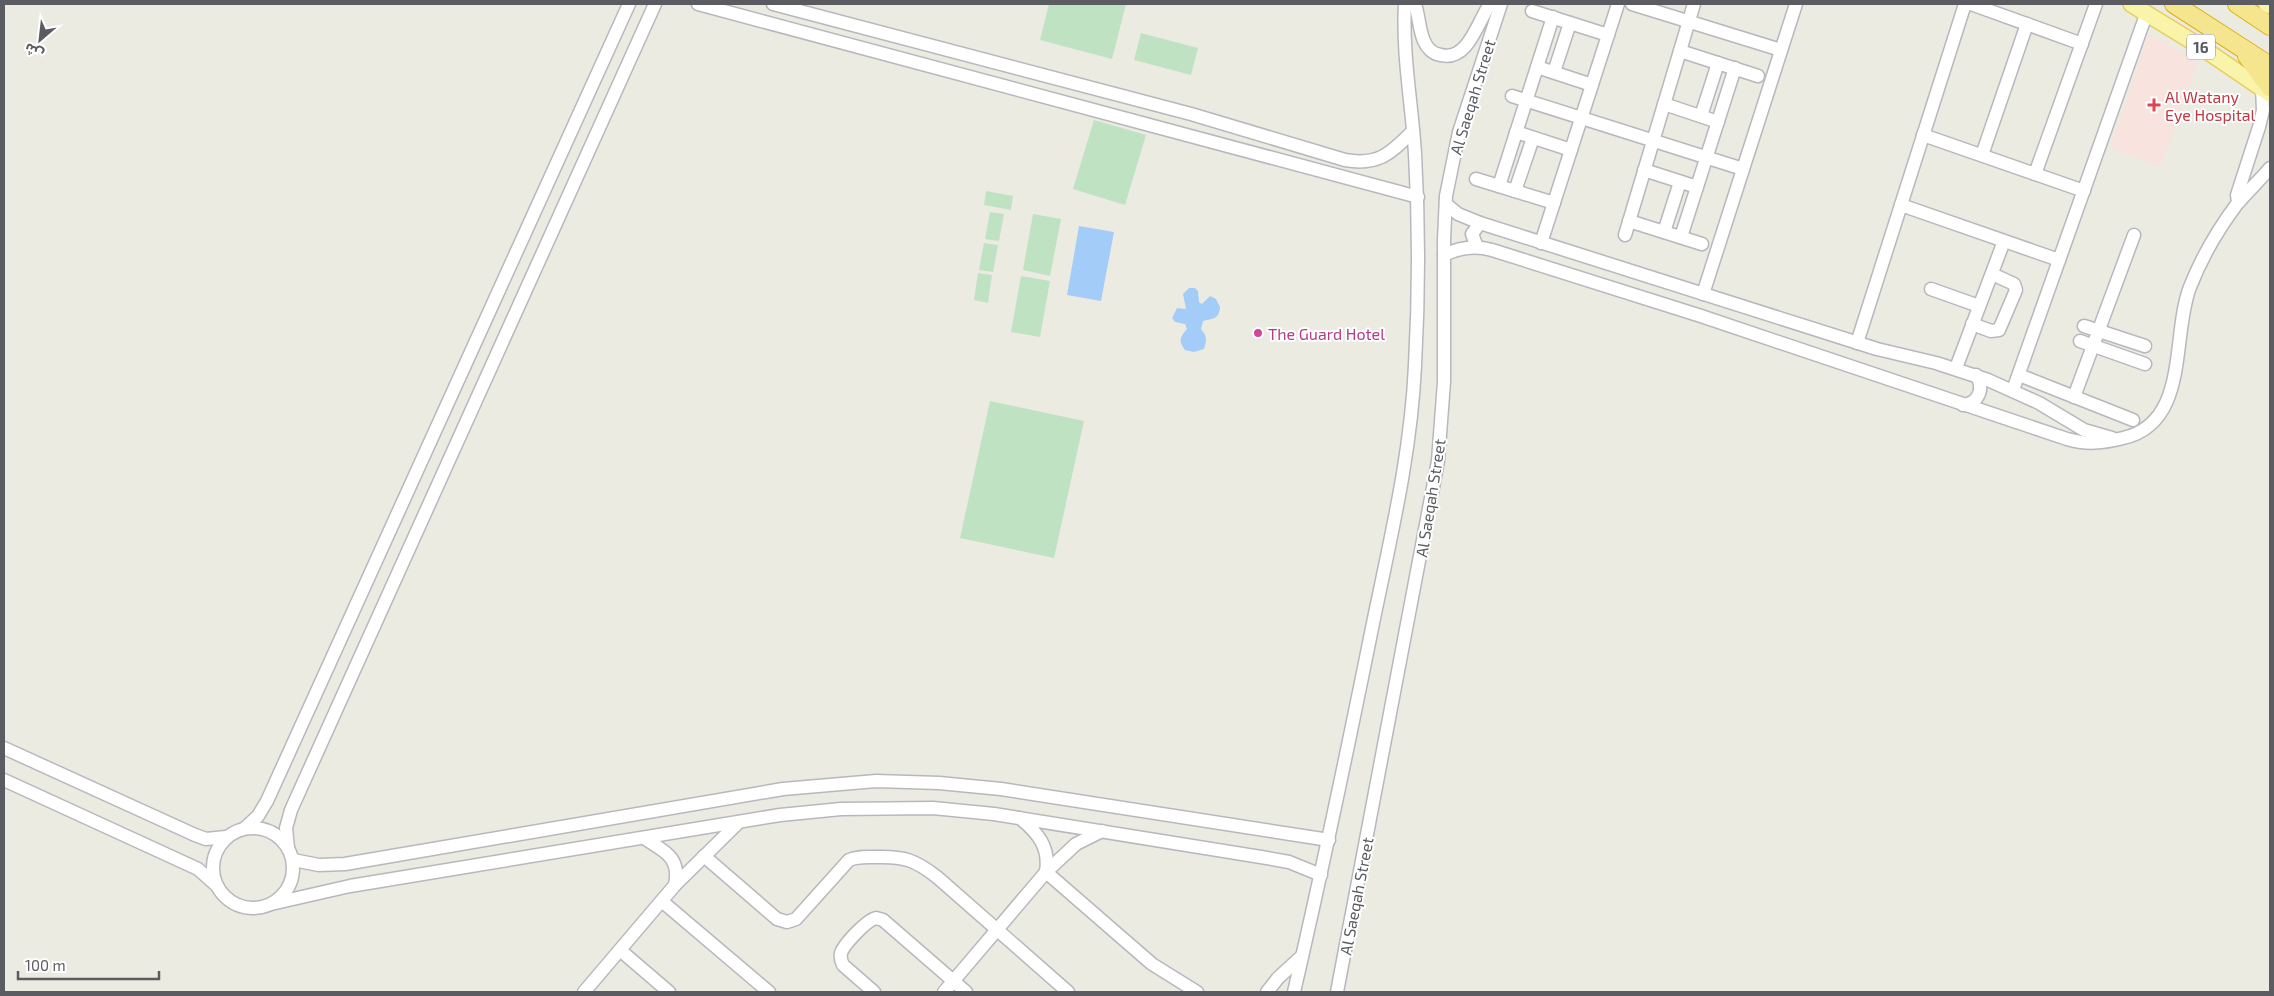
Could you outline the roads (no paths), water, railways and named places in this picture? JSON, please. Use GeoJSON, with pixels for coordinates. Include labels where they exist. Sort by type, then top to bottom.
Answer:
{"type":"FeatureCollection","features":[{"type":"Feature","properties":{"kind":"highway"},"geometry":{"type":"LineString","coordinates":[[2237,4],[2270,26]]}},
{"type":"Feature","properties":{"kind":"highway","name":"16"},"geometry":{"type":"LineString","coordinates":[[2152,8],[2179,7],[2270,66]]}},
{"type":"Feature","properties":{"kind":"highway","name":"16"},"geometry":{"type":"LineString","coordinates":[[2239,46],[2268,90]]}},
{"type":"Feature","properties":{"kind":"main road","name":"16"},"geometry":{"type":"LineString","coordinates":[[2131,4],[2152,8],[2268,90]]}},
{"type":"Feature","properties":{"kind":"main road"},"geometry":{"type":"LineString","coordinates":[[2266,4],[2270,6]]}},
{"type":"Feature","properties":{"kind":"street"},"geometry":{"type":"LineString","coordinates":[[4,748],[206,839],[226,837],[245,828],[258,816],[268,801],[629,4]]}},
{"type":"Feature","properties":{"kind":"street"},"geometry":{"type":"LineString","coordinates":[[288,848],[286,828],[291,810],[654,4]]}},
{"type":"Feature","properties":{"kind":"street"},"geometry":{"type":"LineString","coordinates":[[698,4],[1418,197]]}},
{"type":"Feature","properties":{"kind":"street"},"geometry":{"type":"LineString","coordinates":[[772,4],[1191,114],[1345,160],[1368,163],[1390,153],[1413,130]]}},
{"type":"Feature","properties":{"kind":"street","name":"Al Saeqah Street"},"geometry":{"type":"LineString","coordinates":[[1294,992],[1329,840],[1397,508],[1409,434],[1415,365],[1418,197],[1406,64],[1405,4]]}},
{"type":"Feature","properties":{"kind":"street"},"geometry":{"type":"LineString","coordinates":[[1415,4],[1424,43],[1435,54],[1445,56],[1455,54],[1464,49],[1490,4]]}},
{"type":"Feature","properties":{"kind":"street","name":"Al Saeqah Street"},"geometry":{"type":"LineString","coordinates":[[1337,992],[1434,487],[1441,435],[1444,382],[1444,255],[1449,174],[1459,132],[1501,4]]}},
{"type":"Feature","properties":{"kind":"street"},"geometry":{"type":"LineString","coordinates":[[1541,243],[1618,4]]}},
{"type":"Feature","properties":{"kind":"street"},"geometry":{"type":"LineString","coordinates":[[1632,4],[1781,50]]}},
{"type":"Feature","properties":{"kind":"street"},"geometry":{"type":"LineString","coordinates":[[1703,294],[1796,4]]}},
{"type":"Feature","properties":{"kind":"street"},"geometry":{"type":"LineString","coordinates":[[1857,343],[1965,4]]}},
{"type":"Feature","properties":{"kind":"street"},"geometry":{"type":"LineString","coordinates":[[1970,4],[2082,44]]}},
{"type":"Feature","properties":{"kind":"street"},"geometry":{"type":"LineString","coordinates":[[2035,174],[2096,4]]}},
{"type":"Feature","properties":{"kind":"street"},"geometry":{"type":"LineString","coordinates":[[1625,235],[1689,22],[1691,5]]}},
{"type":"Feature","properties":{"kind":"street"},"geometry":{"type":"LineString","coordinates":[[2013,390],[2152,8]]}},
{"type":"Feature","properties":{"kind":"street"},"geometry":{"type":"LineString","coordinates":[[1532,11],[1608,35]]}},
{"type":"Feature","properties":{"kind":"street"},"geometry":{"type":"LineString","coordinates":[[1499,186],[1553,17]]}},
{"type":"Feature","properties":{"kind":"street"},"geometry":{"type":"LineString","coordinates":[[1554,72],[1570,22]]}},
{"type":"Feature","properties":{"kind":"street"},"geometry":{"type":"LineString","coordinates":[[1982,155],[2027,24]]}},
{"type":"Feature","properties":{"kind":"street"},"geometry":{"type":"LineString","coordinates":[[1680,51],[1758,76]]}},
{"type":"Feature","properties":{"kind":"street"},"geometry":{"type":"LineString","coordinates":[[1701,116],[1718,63]]}},
{"type":"Feature","properties":{"kind":"street"},"geometry":{"type":"LineString","coordinates":[[1537,67],[1592,85]]}},
{"type":"Feature","properties":{"kind":"street"},"geometry":{"type":"LineString","coordinates":[[1681,237],[1735,68]]}},
{"type":"Feature","properties":{"kind":"street"},"geometry":{"type":"LineString","coordinates":[[2238,202],[2238,195],[2261,121],[2268,90]]}},
{"type":"Feature","properties":{"kind":"street"},"geometry":{"type":"LineString","coordinates":[[1512,96],[1743,169]]}},
{"type":"Feature","properties":{"kind":"street"},"geometry":{"type":"LineString","coordinates":[[1664,104],[1718,122]]}},
{"type":"Feature","properties":{"kind":"street"},"geometry":{"type":"LineString","coordinates":[[1516,132],[1571,150]]}},
{"type":"Feature","properties":{"kind":"street"},"geometry":{"type":"LineString","coordinates":[[1923,135],[2084,191]]}},
{"type":"Feature","properties":{"kind":"street"},"geometry":{"type":"LineString","coordinates":[[1515,191],[1533,138]]}},
{"type":"Feature","properties":{"kind":"street"},"geometry":{"type":"LineString","coordinates":[[1368,163],[1372,174],[1370,185]]}},
{"type":"Feature","properties":{"kind":"street"},"geometry":{"type":"LineString","coordinates":[[1444,255],[1456,249],[1477,247],[1509,255],[1701,316],[2075,441],[2099,443],[2122,438],[2144,430],[2154,421],[2167,401],[2174,382],[2179,336],[2190,288],[2211,246],[2238,202],[2270,168]]}},
{"type":"Feature","properties":{"kind":"street"},"geometry":{"type":"LineString","coordinates":[[1644,170],[1697,187]]}},
{"type":"Feature","properties":{"kind":"street"},"geometry":{"type":"LineString","coordinates":[[1476,179],[1554,203]]}},
{"type":"Feature","properties":{"kind":"street"},"geometry":{"type":"LineString","coordinates":[[1664,232],[1680,182]]}},
{"type":"Feature","properties":{"kind":"street"},"geometry":{"type":"LineString","coordinates":[[1446,204],[1465,218],[1541,243],[1857,343],[1956,368],[2013,390],[2052,410],[2084,430],[2103,437],[2122,438]]}},
{"type":"Feature","properties":{"kind":"street"},"geometry":{"type":"LineString","coordinates":[[1901,204],[2060,260]]}},
{"type":"Feature","properties":{"kind":"street"},"geometry":{"type":"LineString","coordinates":[[1629,221],[1702,244]]}},
{"type":"Feature","properties":{"kind":"street"},"geometry":{"type":"LineString","coordinates":[[1477,247],[1472,239],[1472,234],[1480,223]]}},
{"type":"Feature","properties":{"kind":"street"},"geometry":{"type":"LineString","coordinates":[[2074,397],[2134,235]]}},
{"type":"Feature","properties":{"kind":"street"},"geometry":{"type":"LineString","coordinates":[[1956,368],[2004,241]]}},
{"type":"Feature","properties":{"kind":"street"},"geometry":{"type":"LineString","coordinates":[[1972,324],[1991,332],[1999,330],[2016,290],[2014,284],[1992,274]]}},
{"type":"Feature","properties":{"kind":"street"},"geometry":{"type":"LineString","coordinates":[[1931,289],[1979,306]]}},
{"type":"Feature","properties":{"kind":"street"},"geometry":{"type":"LineString","coordinates":[[2084,326],[2145,346]]}},
{"type":"Feature","properties":{"kind":"street"},"geometry":{"type":"LineString","coordinates":[[2114,353],[2119,338]]}},
{"type":"Feature","properties":{"kind":"street"},"geometry":{"type":"LineString","coordinates":[[2080,341],[2145,364]]}},
{"type":"Feature","properties":{"kind":"street"},"geometry":{"type":"LineString","coordinates":[[1963,405],[1972,402],[1979,394],[1980,384],[1976,375]]}},
{"type":"Feature","properties":{"kind":"street"},"geometry":{"type":"LineString","coordinates":[[2019,375],[2134,420]]}},
{"type":"Feature","properties":{"kind":"street"},"geometry":{"type":"LineString","coordinates":[[4,780],[192,866],[217,886],[226,898],[240,906],[250,908],[350,886],[739,822],[810,811],[879,807],[964,810],[1020,818],[1278,860],[1321,875]]}},
{"type":"Feature","properties":{"kind":"street"},"geometry":{"type":"LineString","coordinates":[[293,860],[318,865],[344,864],[783,789],[876,782],[939,783],[1001,789],[1329,840]]}},
{"type":"Feature","properties":{"kind":"street"},"geometry":{"type":"LineString","coordinates":[[1020,818],[1036,831],[1045,846],[1048,863],[1046,872]]}},
{"type":"Feature","properties":{"kind":"street"},"geometry":{"type":"LineString","coordinates":[[584,992],[674,885],[739,822]]}},
{"type":"Feature","properties":{"kind":"street"},"geometry":{"type":"LineString","coordinates":[[245,828],[265,829],[282,840],[293,860],[294,871],[287,891],[271,904]]}},
{"type":"Feature","properties":{"kind":"street"},"geometry":{"type":"LineString","coordinates":[[944,992],[1046,872],[1076,844],[1103,831]]}},
{"type":"Feature","properties":{"kind":"street"},"geometry":{"type":"LineString","coordinates":[[217,886],[213,876],[215,854],[226,837]]}},
{"type":"Feature","properties":{"kind":"street"},"geometry":{"type":"LineString","coordinates":[[644,838],[672,858],[676,870],[674,885]]}},
{"type":"Feature","properties":{"kind":"street"},"geometry":{"type":"LineString","coordinates":[[704,856],[777,919],[787,922],[796,918],[849,860],[858,856],[901,857],[922,866],[1068,992]]}},
{"type":"Feature","properties":{"kind":"street"},"geometry":{"type":"LineString","coordinates":[[1046,872],[1146,959],[1197,992]]}},
{"type":"Feature","properties":{"kind":"street"},"geometry":{"type":"LineString","coordinates":[[664,903],[769,992]]}},
{"type":"Feature","properties":{"kind":"street"},"geometry":{"type":"LineString","coordinates":[[874,992],[843,965],[840,959],[843,950],[866,922],[872,918],[883,920],[966,992]]}},
{"type":"Feature","properties":{"kind":"street"},"geometry":{"type":"LineString","coordinates":[[620,950],[669,992]]}},
{"type":"Feature","properties":{"kind":"street"},"geometry":{"type":"LineString","coordinates":[[1267,992],[1278,978],[1302,956]]}},
{"type":"Feature","properties":{"kind":"water"},"geometry":{"type":"Polygon","coordinates":[[[1079,226],[1114,232],[1101,301],[1067,295],[1079,226]]]}},
{"type":"Feature","properties":{"kind":"water"},"geometry":{"type":"Polygon","coordinates":[[[1189,288],[1195,288],[1198,291],[1199,302],[1202,304],[1210,296],[1216,299],[1220,307],[1217,316],[1203,321],[1201,329],[1205,336],[1205,346],[1204,349],[1194,352],[1185,350],[1181,344],[1181,337],[1187,329],[1185,324],[1175,322],[1172,318],[1177,308],[1186,309],[1183,294],[1189,288]]]}},
{"type":"Feature","properties":{"kind":"place","name":"Al Watany Eye Hospital"},"geometry":{"type":"Point","coordinates":[2154,105]}},
{"type":"Feature","properties":{"kind":"place","name":"The Guard Hotel"},"geometry":{"type":"Point","coordinates":[1258,333]}}]}
